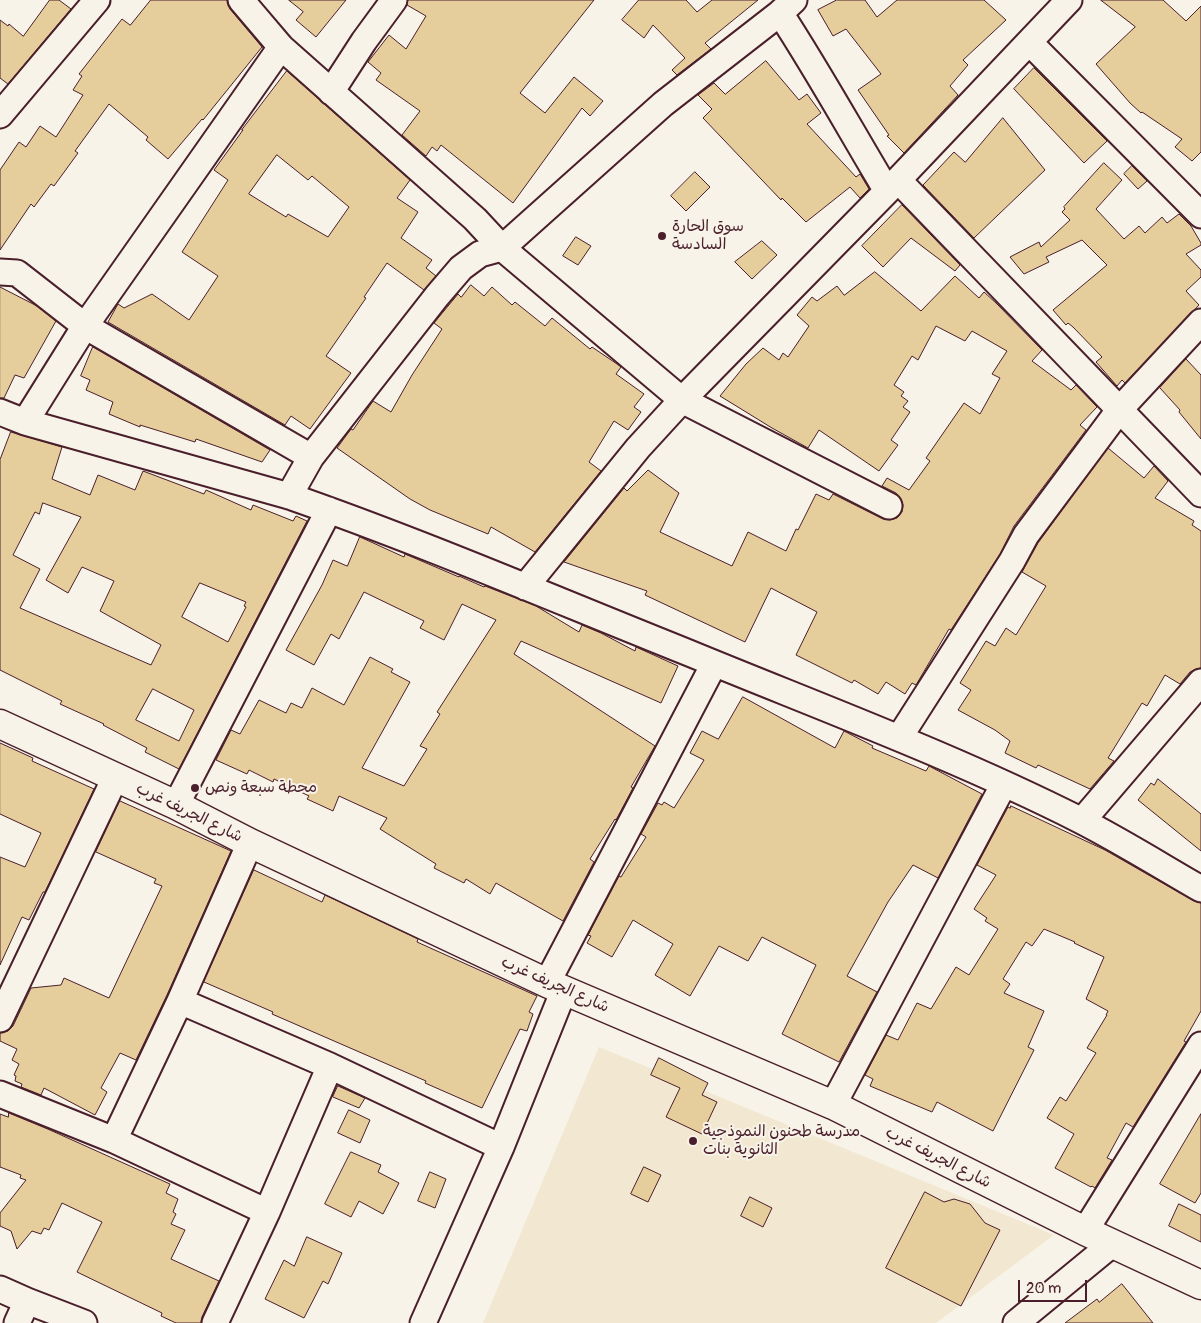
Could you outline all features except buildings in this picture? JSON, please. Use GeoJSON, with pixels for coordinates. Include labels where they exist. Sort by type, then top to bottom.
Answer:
{"type":"FeatureCollection","features":[{"type":"Feature","properties":{"kind":"street"},"geometry":{"type":"LineString","coordinates":[[1,111],[97,0]]}},
{"type":"Feature","properties":{"kind":"street"},"geometry":{"type":"LineString","coordinates":[[241,0],[281,47],[475,219],[502,248],[682,400],[889,506]]}},
{"type":"Feature","properties":{"kind":"street"},"geometry":{"type":"LineString","coordinates":[[332,92],[364,41],[394,0]]}},
{"type":"Feature","properties":{"kind":"street"},"geometry":{"type":"LineString","coordinates":[[525,587],[638,448],[682,400],[893,185],[1069,0]]}},
{"type":"Feature","properties":{"kind":"street"},"geometry":{"type":"LineString","coordinates":[[289,496],[311,457],[461,268],[480,254],[502,248],[663,104],[787,7],[832,100],[893,185],[1120,409],[1201,494]]}},
{"type":"Feature","properties":{"kind":"street"},"geometry":{"type":"LineString","coordinates":[[1029,42],[1201,215]]}},
{"type":"Feature","properties":{"kind":"street"},"geometry":{"type":"LineString","coordinates":[[25,422],[85,326],[281,47]]}},
{"type":"Feature","properties":{"kind":"street"},"geometry":{"type":"LineString","coordinates":[[0,272],[17,273],[85,326],[311,457]]}},
{"type":"Feature","properties":{"kind":"street"},"geometry":{"type":"LineString","coordinates":[[899,738],[1026,536],[1120,409],[1201,322]]}},
{"type":"Feature","properties":{"kind":"street"},"geometry":{"type":"LineString","coordinates":[[0,412],[25,422],[289,496],[525,587],[899,738],[1004,784],[1082,821],[1201,889]]}},
{"type":"Feature","properties":{"kind":"street"},"geometry":{"type":"LineString","coordinates":[[176,805],[329,510]]}},
{"type":"Feature","properties":{"kind":"street"},"geometry":{"type":"LineString","coordinates":[[423,1323],[501,1147],[555,987],[714,664]]}},
{"type":"Feature","properties":{"kind":"street"},"geometry":{"type":"LineString","coordinates":[[1082,821],[1201,682]]}},
{"type":"Feature","properties":{"kind":"street","name":"شارع الجريف غرب"},"geometry":{"type":"LineString","coordinates":[[0,724],[176,805],[250,843],[555,987],[833,1105],[1085,1231],[1201,1285]]}},
{"type":"Feature","properties":{"kind":"street"},"geometry":{"type":"LineString","coordinates":[[0,1019],[115,778]]}},
{"type":"Feature","properties":{"kind":"street"},"geometry":{"type":"LineString","coordinates":[[833,1105],[1004,784]]}},
{"type":"Feature","properties":{"kind":"street"},"geometry":{"type":"LineString","coordinates":[[114,1140],[180,1001],[250,843]]}},
{"type":"Feature","properties":{"kind":"street"},"geometry":{"type":"LineString","coordinates":[[180,1001],[330,1066],[501,1147]]}},
{"type":"Feature","properties":{"kind":"street"},"geometry":{"type":"LineString","coordinates":[[1085,1231],[1201,1045]]}},
{"type":"Feature","properties":{"kind":"street"},"geometry":{"type":"LineString","coordinates":[[215,1323],[267,1212],[330,1066]]}},
{"type":"Feature","properties":{"kind":"street"},"geometry":{"type":"LineString","coordinates":[[0,1094],[114,1140],[267,1212]]}},
{"type":"Feature","properties":{"kind":"street"},"geometry":{"type":"LineString","coordinates":[[1016,1323],[1112,1244]]}},
{"type":"Feature","properties":{"kind":"street"},"geometry":{"type":"LineString","coordinates":[[0,1289],[22,1312],[84,1323]]}},
{"type":"Feature","properties":{"kind":"shaded area","name":"مدرسة طحنون النموذجية الثانوية بنات"},"geometry":{"type":"Polygon","coordinates":[[[599,1047],[1054,1235],[936,1323],[483,1323],[599,1047]]]}},
{"type":"Feature","properties":{"kind":"place","name":"سوق الحارة السادسة"},"geometry":{"type":"Point","coordinates":[662,236]}},
{"type":"Feature","properties":{"kind":"place","name":"محطة سبعة ونص"},"geometry":{"type":"Point","coordinates":[195,788]}},
{"type":"Feature","properties":{"kind":"place","name":"مدرسة طحنون النموذجية الثانوية بنات"},"geometry":{"type":"Point","coordinates":[693,1141]}}]}
